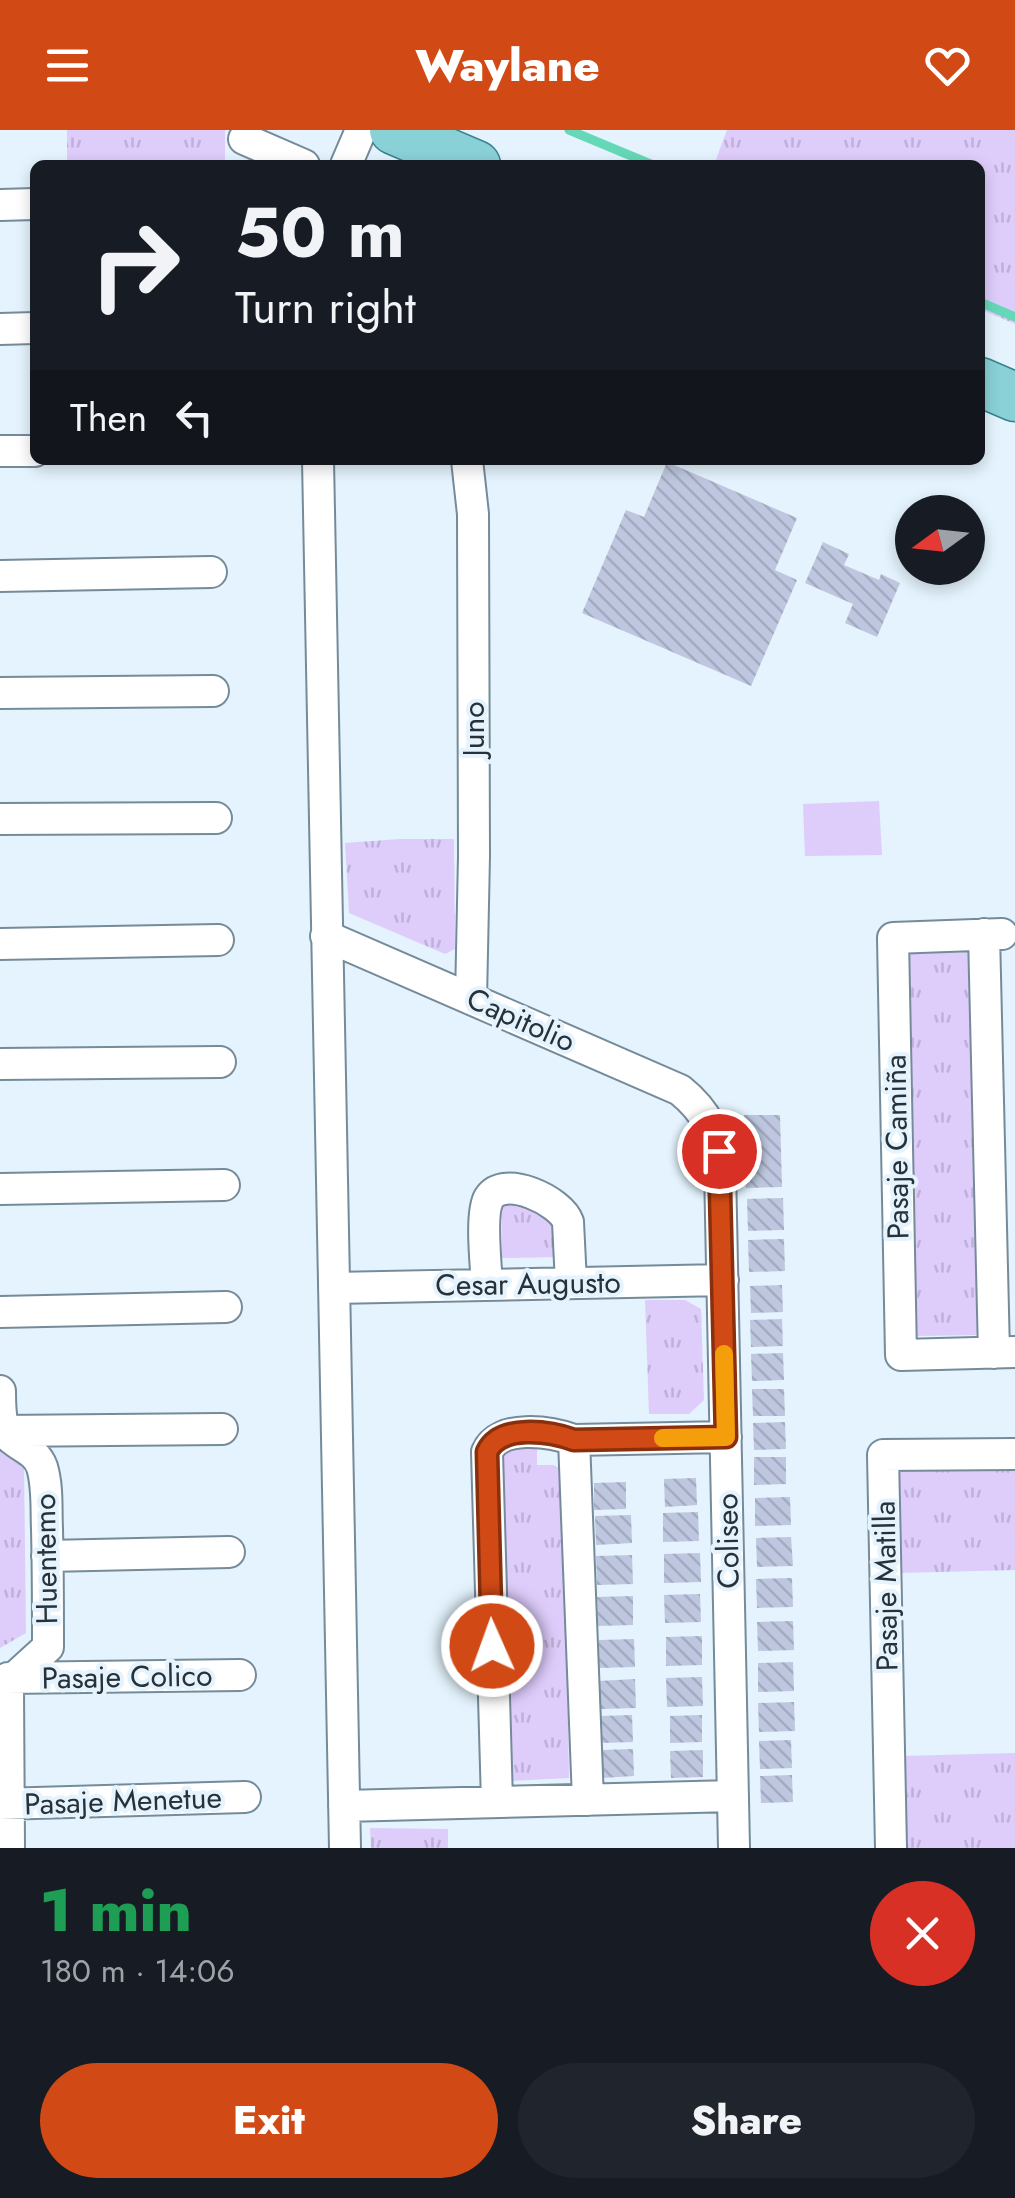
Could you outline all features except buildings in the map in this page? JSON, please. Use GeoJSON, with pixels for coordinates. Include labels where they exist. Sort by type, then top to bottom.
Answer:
{"type":"FeatureCollection","features":[{"type":"Feature","properties":{"kind":"main road"},"geometry":{"type":"LineString","coordinates":[[409,145],[459,160]]}},
{"type":"Feature","properties":{"kind":"main road"},"geometry":{"type":"LineString","coordinates":[[985,384],[1015,397]]}},
{"type":"Feature","properties":{"kind":"street"},"geometry":{"type":"LineString","coordinates":[[348,160],[361,130]]}},
{"type":"Feature","properties":{"kind":"street"},"geometry":{"type":"LineString","coordinates":[[244,139],[292,160]]}},
{"type":"Feature","properties":{"kind":"street"},"geometry":{"type":"LineString","coordinates":[[0,204],[30,204]]}},
{"type":"Feature","properties":{"kind":"street"},"geometry":{"type":"LineString","coordinates":[[0,329],[30,328]]}},
{"type":"Feature","properties":{"kind":"street"},"geometry":{"type":"LineString","coordinates":[[0,452],[30,451]]}},
{"type":"Feature","properties":{"kind":"street"},"geometry":{"type":"LineString","coordinates":[[318,465],[345,1848]]}},
{"type":"Feature","properties":{"kind":"street","name":"Juno"},"geometry":{"type":"LineString","coordinates":[[468,465],[473,514],[471,998]]}},
{"type":"Feature","properties":{"kind":"street"},"geometry":{"type":"LineString","coordinates":[[0,576],[210,572]]}},
{"type":"Feature","properties":{"kind":"street"},"geometry":{"type":"LineString","coordinates":[[0,693],[213,692]]}},
{"type":"Feature","properties":{"kind":"street"},"geometry":{"type":"LineString","coordinates":[[0,819],[216,818]]}},
{"type":"Feature","properties":{"kind":"street","name":"Pasaje Camiña"},"geometry":{"type":"LineString","coordinates":[[993,934],[1004,1352],[901,1355],[893,938],[993,934]]}},
{"type":"Feature","properties":{"kind":"street","name":"Capitolio"},"geometry":{"type":"LineString","coordinates":[[326,936],[680,1090],[707,1117]]}},
{"type":"Feature","properties":{"kind":"street"},"geometry":{"type":"LineString","coordinates":[[0,944],[218,940]]}},
{"type":"Feature","properties":{"kind":"street"},"geometry":{"type":"LineString","coordinates":[[0,1064],[220,1062]]}},
{"type":"Feature","properties":{"kind":"street","name":"Coliseo"},"geometry":{"type":"LineString","coordinates":[[707,1117],[719,1151],[734,1848]]}},
{"type":"Feature","properties":{"kind":"street"},"geometry":{"type":"LineString","coordinates":[[0,1190],[224,1185]]}},
{"type":"Feature","properties":{"kind":"street"},"geometry":{"type":"LineString","coordinates":[[486,1285],[486,1202],[496,1191],[508,1187],[555,1204],[564,1212],[571,1284]]}},
{"type":"Feature","properties":{"kind":"street","name":"Cesar Augusto"},"geometry":{"type":"LineString","coordinates":[[334,1288],[722,1280]]}},
{"type":"Feature","properties":{"kind":"street"},"geometry":{"type":"LineString","coordinates":[[0,1312],[226,1307]]}},
{"type":"Feature","properties":{"kind":"street"},"geometry":{"type":"LineString","coordinates":[[0,1391],[2,1431],[222,1429]]}},
{"type":"Feature","properties":{"kind":"street","name":"Huentemo"},"geometry":{"type":"LineString","coordinates":[[2,1431],[35,1454],[46,1482],[48,1647],[44,1654],[7,1678]]}},
{"type":"Feature","properties":{"kind":"street"},"geometry":{"type":"LineString","coordinates":[[497,1802],[487,1452],[494,1440],[508,1434],[550,1434],[574,1440],[726,1437]]}},
{"type":"Feature","properties":{"kind":"street"},"geometry":{"type":"LineString","coordinates":[[574,1440],[588,1800]]}},
{"type":"Feature","properties":{"kind":"street","name":"Pasaje Matilla"},"geometry":{"type":"LineString","coordinates":[[890,1848],[884,1456],[1015,1454]]}},
{"type":"Feature","properties":{"kind":"street"},"geometry":{"type":"LineString","coordinates":[[47,1556],[229,1552]]}},
{"type":"Feature","properties":{"kind":"street","name":"Pasaje Colico"},"geometry":{"type":"LineString","coordinates":[[7,1678],[240,1675]]}},
{"type":"Feature","properties":{"kind":"street"},"geometry":{"type":"LineString","coordinates":[[7,1678],[4,1804],[9,1848]]}},
{"type":"Feature","properties":{"kind":"street"},"geometry":{"type":"LineString","coordinates":[[344,1806],[733,1796]]}},
{"type":"Feature","properties":{"kind":"street","name":"Pasaje Menetue"},"geometry":{"type":"LineString","coordinates":[[4,1804],[245,1797]]}},
{"type":"Feature","properties":{"kind":"green space"},"geometry":{"type":"Polygon","coordinates":[[[67,130],[225,130],[225,160],[67,160],[67,130]]]}},
{"type":"Feature","properties":{"kind":"green space"},"geometry":{"type":"Polygon","coordinates":[[[727,130],[1015,130],[1015,324],[985,311],[985,160],[716,160],[727,130]]]}},
{"type":"Feature","properties":{"kind":"green space"},"geometry":{"type":"Polygon","coordinates":[[[879,801],[882,855],[805,856],[803,804],[879,801]]]}},
{"type":"Feature","properties":{"kind":"green space"},"geometry":{"type":"Polygon","coordinates":[[[454,839],[455,949],[445,954],[349,913],[345,843],[454,839]]]}},
{"type":"Feature","properties":{"kind":"green space"},"geometry":{"type":"Polygon","coordinates":[[[969,952],[979,1335],[916,1336],[906,954],[969,952]]]}},
{"type":"Feature","properties":{"kind":"green space"},"geometry":{"type":"Polygon","coordinates":[[[502,1197],[560,1218],[560,1257],[502,1258],[502,1197]]]}},
{"type":"Feature","properties":{"kind":"green space"},"geometry":{"type":"Polygon","coordinates":[[[645,1300],[685,1300],[701,1309],[704,1400],[689,1414],[649,1414],[645,1300]]]}},
{"type":"Feature","properties":{"kind":"green space"},"geometry":{"type":"Polygon","coordinates":[[[537,1445],[537,1465],[564,1470],[569,1778],[509,1781],[502,1447],[537,1445]]]}},
{"type":"Feature","properties":{"kind":"green space"},"geometry":{"type":"Polygon","coordinates":[[[0,1449],[24,1464],[26,1633],[0,1648],[0,1449]]]}},
{"type":"Feature","properties":{"kind":"green space"},"geometry":{"type":"Polygon","coordinates":[[[1015,1466],[1015,1570],[900,1573],[896,1469],[1015,1466]]]}},
{"type":"Feature","properties":{"kind":"green space"},"geometry":{"type":"Polygon","coordinates":[[[1015,1753],[1015,1848],[904,1848],[901,1756],[1015,1753]]]}},
{"type":"Feature","properties":{"kind":"green space"},"geometry":{"type":"Polygon","coordinates":[[[370,1828],[448,1829],[448,1848],[371,1848],[370,1828]]]}},
{"type":"Feature","properties":{"kind":"waterway"},"geometry":{"type":"LineString","coordinates":[[569,130],[641,160]]}},
{"type":"Feature","properties":{"kind":"waterway"},"geometry":{"type":"LineString","coordinates":[[985,304],[1015,317]]}},
{"type":"Feature","properties":{"kind":"slow traffic"},"geometry":{"type":"LineString","coordinates":[[663,1438],[726,1437],[724,1354]]}},
{"type":"Feature","properties":{"kind":"route"},"geometry":{"type":"LineString","coordinates":[[492,1646],[487,1452],[494,1440],[508,1434],[550,1434],[574,1440],[726,1437],[719,1151]]}}]}
